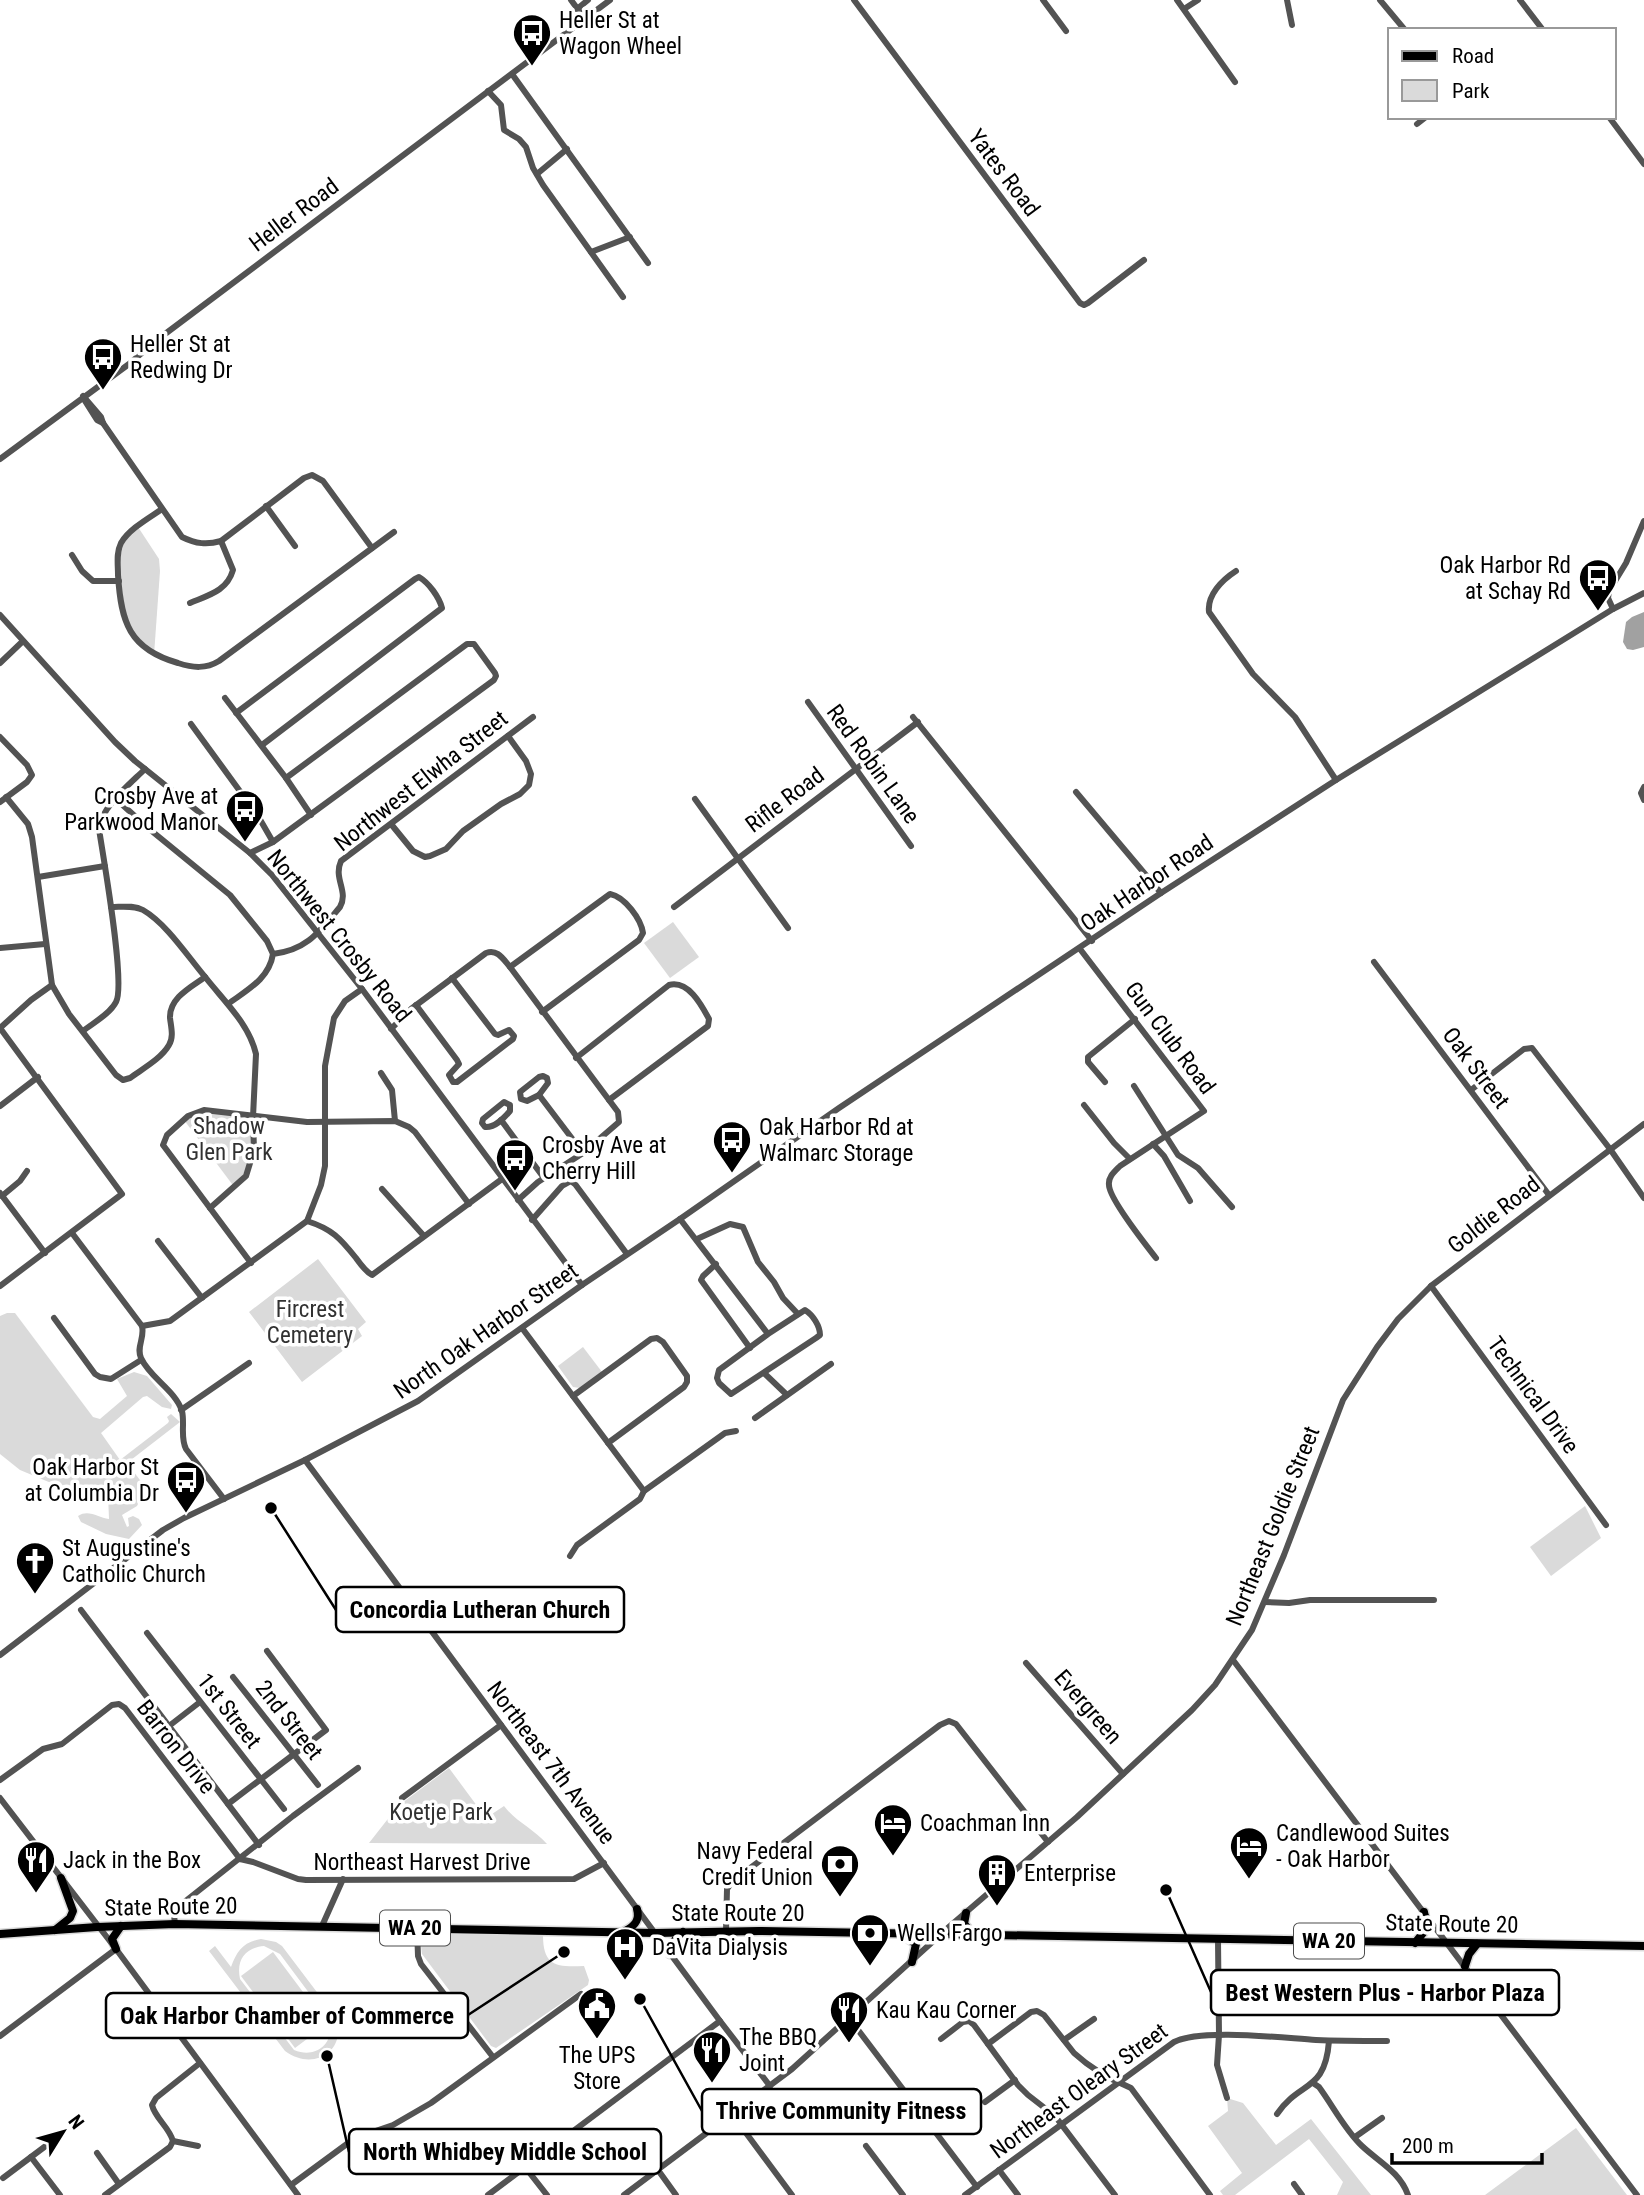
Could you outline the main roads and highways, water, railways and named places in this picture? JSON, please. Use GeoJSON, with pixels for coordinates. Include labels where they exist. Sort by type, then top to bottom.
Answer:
{"type":"FeatureCollection","features":[{"type":"Feature","properties":{"kind":"main road"},"geometry":{"type":"LineString","coordinates":[[55,1930],[70,1918],[73,1911],[61,1878]]}},
{"type":"Feature","properties":{"kind":"main road"},"geometry":{"type":"LineString","coordinates":[[621,1932],[636,1922],[637,1909]]}},
{"type":"Feature","properties":{"kind":"main road"},"geometry":{"type":"LineString","coordinates":[[1415,1943],[1427,1928],[1424,1912]]}},
{"type":"Feature","properties":{"kind":"main road"},"geometry":{"type":"LineString","coordinates":[[966,1913],[964,1924],[975,1936]]}},
{"type":"Feature","properties":{"kind":"main road","name":"State Route 20"},"geometry":{"type":"LineString","coordinates":[[0,1934],[175,1924],[1644,1946]]}},
{"type":"Feature","properties":{"kind":"main road"},"geometry":{"type":"LineString","coordinates":[[116,1949],[111,1939],[121,1926]]}},
{"type":"Feature","properties":{"kind":"main road"},"geometry":{"type":"LineString","coordinates":[[670,1954],[672,1943],[682,1932]]}},
{"type":"Feature","properties":{"kind":"main road"},"geometry":{"type":"LineString","coordinates":[[901,1934],[916,1944],[912,1962]]}},
{"type":"Feature","properties":{"kind":"main road"},"geometry":{"type":"LineString","coordinates":[[1465,1966],[1469,1954],[1478,1944]]}},
{"type":"Feature","properties":{"kind":"place","name":"Heller St at Wagon Wheel"},"geometry":{"type":"Point","coordinates":[532,67]}},
{"type":"Feature","properties":{"kind":"place","name":"Heller St at Redwing Dr"},"geometry":{"type":"Point","coordinates":[103,391]}},
{"type":"Feature","properties":{"kind":"place","name":"Oak Harbor Rd at Schay Rd"},"geometry":{"type":"Point","coordinates":[1598,612]}},
{"type":"Feature","properties":{"kind":"place","name":"Crosby Ave at Parkwood Manor"},"geometry":{"type":"Point","coordinates":[245,843]}},
{"type":"Feature","properties":{"kind":"place","name":"Oak Harbor Rd at Walmarc Storage"},"geometry":{"type":"Point","coordinates":[732,1174]}},
{"type":"Feature","properties":{"kind":"place","name":"Crosby Ave at Cherry Hill"},"geometry":{"type":"Point","coordinates":[515,1192]}},
{"type":"Feature","properties":{"kind":"place","name":"Concordia Lutheran Church"},"geometry":{"type":"Point","coordinates":[271,1508]}},
{"type":"Feature","properties":{"kind":"place","name":"Oak Harbor St at Columbia Dr"},"geometry":{"type":"Point","coordinates":[186,1514]}},
{"type":"Feature","properties":{"kind":"place","name":"St Augustine's Catholic Church"},"geometry":{"type":"Point","coordinates":[35,1595]}},
{"type":"Feature","properties":{"kind":"place","name":"Coachman Inn"},"geometry":{"type":"Point","coordinates":[893,1857]}},
{"type":"Feature","properties":{"kind":"place","name":"Candlewood Suites - Oak Harbor"},"geometry":{"type":"Point","coordinates":[1249,1880]}},
{"type":"Feature","properties":{"kind":"place","name":"Best Western Plus - Harbor Plaza"},"geometry":{"type":"Point","coordinates":[1166,1890]}},
{"type":"Feature","properties":{"kind":"place","name":"Jack in the Box"},"geometry":{"type":"Point","coordinates":[36,1894]}},
{"type":"Feature","properties":{"kind":"place","name":"Navy Federal Credit Union"},"geometry":{"type":"Point","coordinates":[840,1898]}},
{"type":"Feature","properties":{"kind":"place","name":"Enterprise"},"geometry":{"type":"Point","coordinates":[997,1907]}},
{"type":"Feature","properties":{"kind":"place","name":"Oak Harbor Chamber of Commerce"},"geometry":{"type":"Point","coordinates":[564,1952]}},
{"type":"Feature","properties":{"kind":"place","name":"Wells Fargo"},"geometry":{"type":"Point","coordinates":[870,1967]}},
{"type":"Feature","properties":{"kind":"place","name":"DaVita Dialysis"},"geometry":{"type":"Point","coordinates":[625,1981]}},
{"type":"Feature","properties":{"kind":"place","name":"Thrive Community Fitness"},"geometry":{"type":"Point","coordinates":[640,1999]}},
{"type":"Feature","properties":{"kind":"place","name":"The UPS Store"},"geometry":{"type":"Point","coordinates":[597,2040]}},
{"type":"Feature","properties":{"kind":"place","name":"Kau Kau Corner"},"geometry":{"type":"Point","coordinates":[849,2044]}},
{"type":"Feature","properties":{"kind":"place","name":"North Whidbey Middle School"},"geometry":{"type":"Point","coordinates":[327,2056]}},
{"type":"Feature","properties":{"kind":"place","name":"The BBQ Joint"},"geometry":{"type":"Point","coordinates":[712,2084]}},
{"type":"Feature","properties":{"kind":"park label","name":"Shadow Glen Park"},"geometry":{"type":"Point","coordinates":[229,1139]}},
{"type":"Feature","properties":{"kind":"park label","name":"Fircrest Cemetery"},"geometry":{"type":"Point","coordinates":[310,1322]}},
{"type":"Feature","properties":{"kind":"park label","name":"Koetje Park"},"geometry":{"type":"Point","coordinates":[441,1812]}}]}
